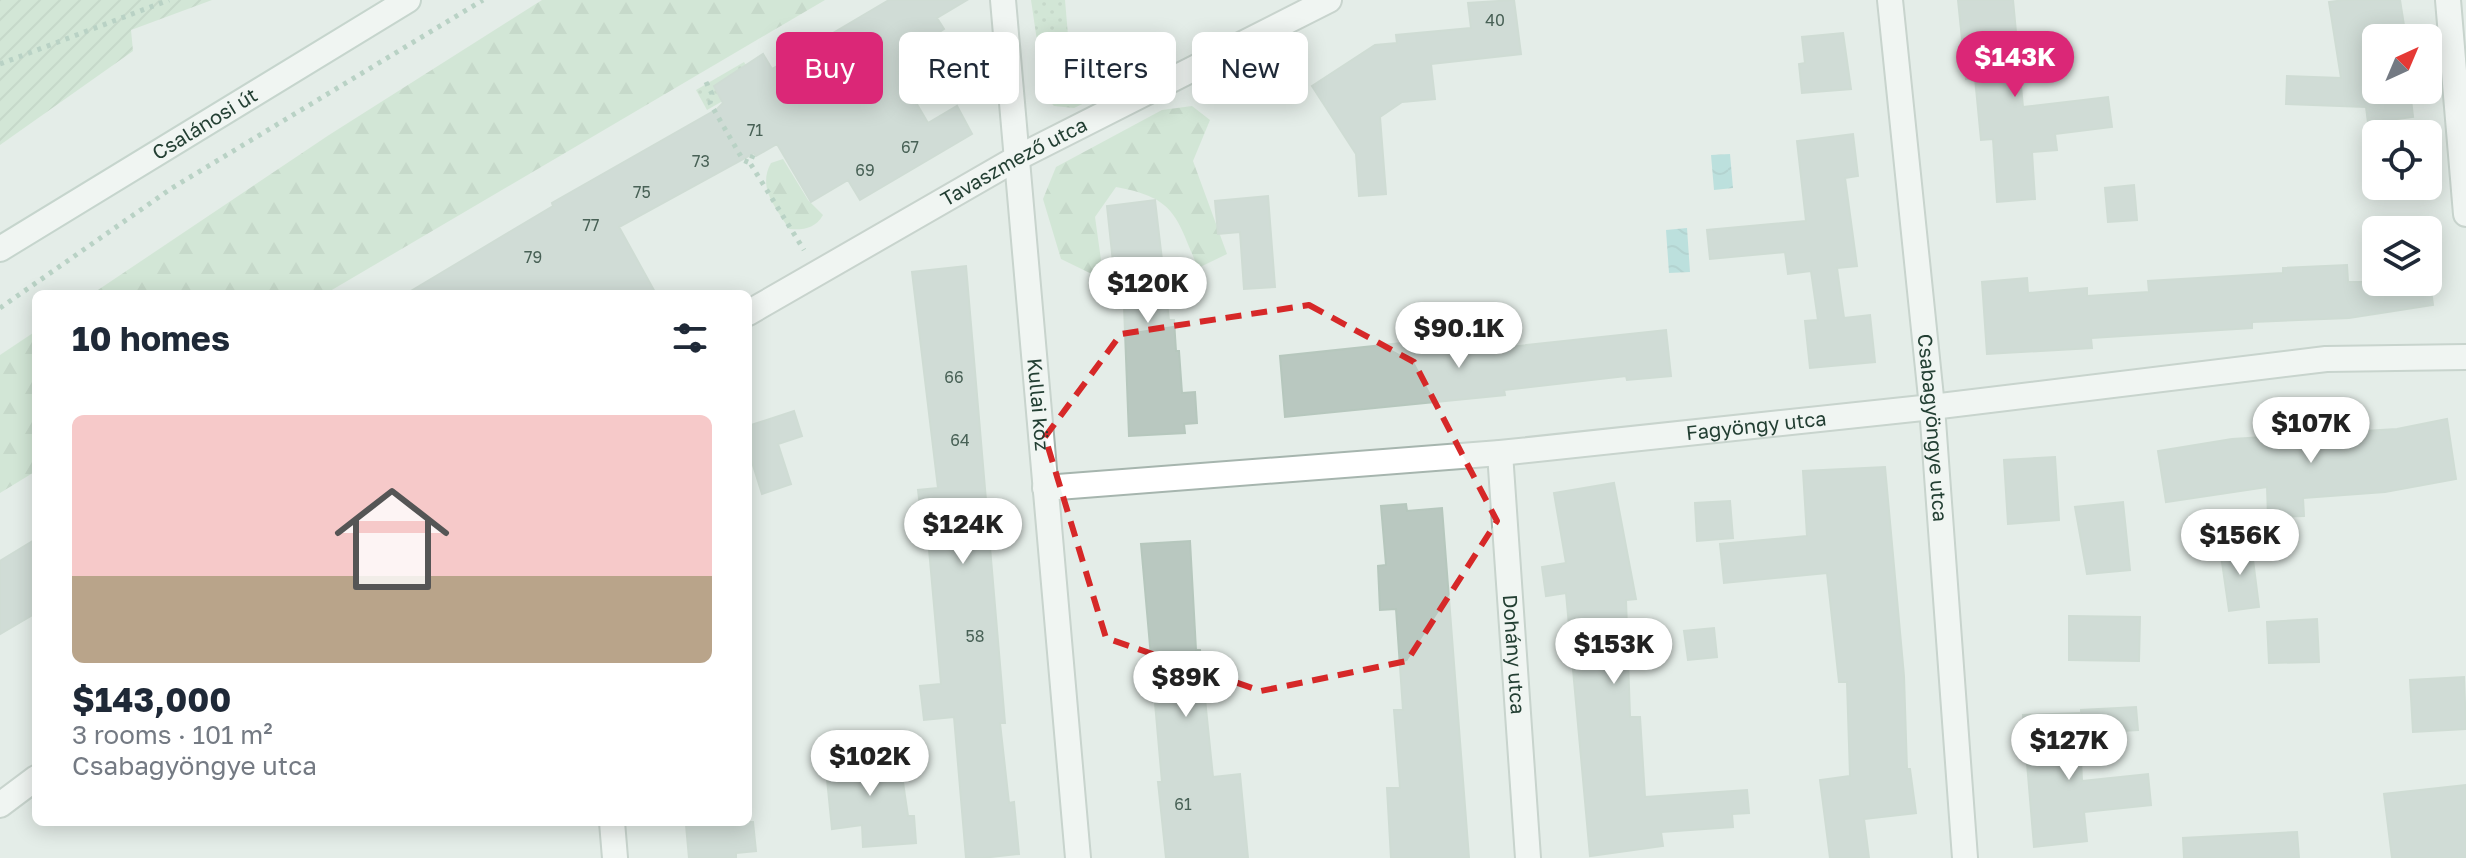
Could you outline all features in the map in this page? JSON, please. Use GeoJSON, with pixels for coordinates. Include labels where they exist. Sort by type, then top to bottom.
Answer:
{"type":"FeatureCollection","features":[{"type":"Feature","properties":{"kind":"street","name":"Csalánosi út"},"geometry":{"type":"LineString","coordinates":[[0,249],[408,0]]}},
{"type":"Feature","properties":{"kind":"street","name":"Kullai köz"},"geometry":{"type":"LineString","coordinates":[[1003,0],[1078,858]]}},
{"type":"Feature","properties":{"kind":"street","name":"Tavaszmező utca"},"geometry":{"type":"LineString","coordinates":[[752,311],[1019,157],[1329,0]]}},
{"type":"Feature","properties":{"kind":"street","name":"Csabagyöngye utca"},"geometry":{"type":"LineString","coordinates":[[1890,0],[1932,407],[1965,858]]}},
{"type":"Feature","properties":{"kind":"street"},"geometry":{"type":"LineString","coordinates":[[2448,0],[2466,214]]}},
{"type":"Feature","properties":{"kind":"street","name":"Fagyöngy utca"},"geometry":{"type":"LineString","coordinates":[[1045,488],[1500,453],[1932,407],[2326,359],[2466,357]]}},
{"type":"Feature","properties":{"kind":"street","name":"Dohány utca"},"geometry":{"type":"LineString","coordinates":[[1500,453],[1528,858]]}},
{"type":"Feature","properties":{"kind":"street"},"geometry":{"type":"LineString","coordinates":[[0,805],[32,781]]}},
{"type":"Feature","properties":{"kind":"street"},"geometry":{"type":"LineString","coordinates":[[612,826],[615,858]]}},
{"type":"Feature","properties":{"kind":"path"},"geometry":{"type":"LineString","coordinates":[[0,64],[169,0]]}},
{"type":"Feature","properties":{"kind":"path"},"geometry":{"type":"LineString","coordinates":[[0,308],[172,188],[483,0]]}},
{"type":"Feature","properties":{"kind":"path"},"geometry":{"type":"LineString","coordinates":[[706,82],[712,94],[710,103],[743,160],[750,163],[808,257]]}},
{"type":"Feature","properties":{"kind":"path"},"geometry":{"type":"LineString","coordinates":[[750,163],[753,155]]}},
{"type":"Feature","properties":{"kind":"highlighted area"},"geometry":{"type":"Polygon","coordinates":[[[1309,305],[1414,362],[1497,521],[1407,661],[1261,691],[1106,638],[1045,437],[1121,334],[1309,305]]]}},
{"type":"Feature","properties":{"kind":"green space"},"geometry":{"type":"Polygon","coordinates":[[[0,0],[212,0],[131,30],[133,51],[0,145],[0,0]]]}},
{"type":"Feature","properties":{"kind":"green space"},"geometry":{"type":"Polygon","coordinates":[[[542,0],[825,0],[332,290],[98,290],[329,135],[542,0]]]}},
{"type":"Feature","properties":{"kind":"green space"},"geometry":{"type":"Polygon","coordinates":[[[1031,0],[1065,0],[1068,32],[1036,32],[1031,0]]]}},
{"type":"Feature","properties":{"kind":"green space"},"geometry":{"type":"Polygon","coordinates":[[[744,62],[756,82],[707,110],[696,90],[744,62]]]}},
{"type":"Feature","properties":{"kind":"green space"},"geometry":{"type":"Polygon","coordinates":[[[1052,104],[1082,104],[1074,108],[1052,104]]]}},
{"type":"Feature","properties":{"kind":"green space"},"geometry":{"type":"Polygon","coordinates":[[[1192,106],[1210,120],[1193,161],[1227,254],[1198,268],[1178,222],[1163,204],[1151,197],[1116,187],[1095,217],[1101,260],[1098,277],[1061,259],[1043,199],[1056,167],[1162,110],[1192,106]]]}},
{"type":"Feature","properties":{"kind":"green space"},"geometry":{"type":"Polygon","coordinates":[[[783,159],[808,200],[823,215],[808,228],[789,229],[767,189],[767,172],[771,163],[783,159]]]}},
{"type":"Feature","properties":{"kind":"green space"},"geometry":{"type":"Polygon","coordinates":[[[32,334],[32,473],[0,493],[0,355],[32,334]]]}},
{"type":"Feature","properties":{"kind":"water"},"geometry":{"type":"Polygon","coordinates":[[[1730,154],[1733,188],[1714,190],[1711,155],[1730,154]]]}},
{"type":"Feature","properties":{"kind":"water"},"geometry":{"type":"Polygon","coordinates":[[[1687,228],[1690,272],[1669,273],[1666,230],[1687,228]]]}},
{"type":"Feature","properties":{"kind":"building"},"geometry":{"type":"Polygon","coordinates":[[[889,0],[967,0],[937,18],[944,29],[940,32],[899,32],[899,104],[917,104],[928,123],[957,106],[972,134],[860,200],[848,180],[811,202],[777,144],[756,156],[754,153],[619,227],[654,290],[413,290],[553,206],[552,203],[717,109],[723,103],[714,86],[763,54],[772,69],[776,67],[776,104],[883,104],[883,32],[835,32],[889,0]]]}},
{"type":"Feature","properties":{"kind":"building"},"geometry":{"type":"Polygon","coordinates":[[[1514,0],[1521,54],[1431,64],[1435,99],[1402,102],[1380,117],[1386,194],[1359,196],[1356,154],[1312,86],[1375,45],[1397,43],[1396,35],[1471,28],[1468,3],[1514,0]]]}},
{"type":"Feature","properties":{"kind":"building"},"geometry":{"type":"Polygon","coordinates":[[[1958,0],[2013,0],[2023,107],[2108,97],[2112,127],[2055,134],[2057,150],[2032,152],[2035,199],[1997,202],[1993,139],[1981,140],[1975,78],[1966,79],[1958,0]]]}},
{"type":"Feature","properties":{"kind":"building"},"geometry":{"type":"Polygon","coordinates":[[[2400,0],[2404,24],[2362,24],[2362,104],[2412,104],[2413,117],[2368,120],[2366,107],[2286,104],[2287,76],[2341,78],[2329,2],[2400,0]]]}},
{"type":"Feature","properties":{"kind":"building"},"geometry":{"type":"Polygon","coordinates":[[[1843,33],[1851,89],[1802,93],[1799,64],[1805,63],[1802,37],[1843,33]]]}},
{"type":"Feature","properties":{"kind":"building"},"geometry":{"type":"Polygon","coordinates":[[[1853,134],[1858,176],[1845,178],[1857,266],[1837,268],[1844,318],[1870,315],[1875,362],[1810,368],[1805,321],[1818,320],[1811,271],[1788,274],[1785,252],[1710,259],[1707,230],[1806,221],[1797,141],[1853,134]]]}},
{"type":"Feature","properties":{"kind":"building"},"geometry":{"type":"Polygon","coordinates":[[[2134,185],[2137,220],[2108,222],[2105,188],[2134,185]]]}},
{"type":"Feature","properties":{"kind":"building"},"geometry":{"type":"Polygon","coordinates":[[[1268,196],[1275,287],[1244,289],[1240,232],[1218,234],[1215,201],[1268,196]]]}},
{"type":"Feature","properties":{"kind":"building"},"geometry":{"type":"Polygon","coordinates":[[[1155,200],[1169,320],[1174,320],[1176,351],[1179,351],[1182,393],[1195,392],[1197,423],[1184,424],[1185,433],[1129,436],[1123,280],[1115,281],[1107,206],[1155,200]]]}},
{"type":"Feature","properties":{"kind":"building"},"geometry":{"type":"Polygon","coordinates":[[[2347,265],[2348,282],[2362,282],[2362,296],[2432,296],[2433,305],[2349,318],[2252,322],[2252,328],[2091,338],[2092,348],[1987,354],[1982,282],[2027,278],[2028,293],[2087,288],[2087,296],[2149,292],[2148,281],[2283,273],[2283,268],[2347,265]]]}},
{"type":"Feature","properties":{"kind":"building"},"geometry":{"type":"Polygon","coordinates":[[[966,266],[1005,723],[1000,723],[1009,803],[1014,802],[1019,854],[981,858],[966,858],[954,717],[924,720],[920,686],[941,684],[928,538],[924,539],[918,490],[938,488],[912,272],[966,266]]]}},
{"type":"Feature","properties":{"kind":"building"},"geometry":{"type":"Polygon","coordinates":[[[1478,323],[1481,350],[1666,330],[1671,376],[1627,380],[1626,376],[1504,390],[1505,395],[1285,417],[1280,356],[1449,338],[1448,325],[1478,323]]]}},
{"type":"Feature","properties":{"kind":"building"},"geometry":{"type":"Polygon","coordinates":[[[794,411],[802,436],[778,444],[791,484],[762,494],[752,462],[752,425],[794,411]]]}},
{"type":"Feature","properties":{"kind":"building"},"geometry":{"type":"Polygon","coordinates":[[[2447,419],[2456,479],[2385,492],[2303,498],[2304,516],[2268,517],[2267,487],[2166,502],[2158,451],[2232,439],[2397,429],[2447,419]]]}},
{"type":"Feature","properties":{"kind":"building"},"geometry":{"type":"Polygon","coordinates":[[[2055,457],[2059,520],[2008,524],[2004,460],[2055,457]]]}},
{"type":"Feature","properties":{"kind":"building"},"geometry":{"type":"Polygon","coordinates":[[[1885,467],[1904,676],[1907,769],[1910,769],[1916,813],[1864,819],[1869,858],[1830,858],[1820,780],[1850,776],[1847,682],[1839,682],[1827,573],[1724,583],[1720,544],[1807,536],[1803,471],[1885,467]]]}},
{"type":"Feature","properties":{"kind":"building"},"geometry":{"type":"Polygon","coordinates":[[[1614,483],[1636,599],[1626,600],[1630,717],[1640,717],[1645,797],[1747,790],[1749,813],[1732,814],[1733,827],[1661,832],[1663,846],[1590,856],[1566,593],[1546,596],[1542,567],[1566,563],[1554,493],[1614,483]]]}},
{"type":"Feature","properties":{"kind":"building"},"geometry":{"type":"Polygon","coordinates":[[[1730,501],[1733,538],[1697,541],[1695,503],[1730,501]]]}},
{"type":"Feature","properties":{"kind":"building"},"geometry":{"type":"Polygon","coordinates":[[[2123,502],[2130,570],[2087,574],[2075,507],[2123,502]]]}},
{"type":"Feature","properties":{"kind":"building"},"geometry":{"type":"Polygon","coordinates":[[[1406,504],[1407,511],[1442,508],[1469,858],[1391,858],[1387,788],[1400,788],[1394,710],[1403,710],[1396,609],[1380,610],[1378,566],[1386,565],[1381,506],[1406,504]]]}},
{"type":"Feature","properties":{"kind":"building"},"geometry":{"type":"Polygon","coordinates":[[[32,541],[32,615],[0,634],[0,561],[32,541]]]}},
{"type":"Feature","properties":{"kind":"building"},"geometry":{"type":"Polygon","coordinates":[[[1190,541],[1196,650],[1200,650],[1213,777],[1240,774],[1248,858],[1166,858],[1141,544],[1190,541]]]}},
{"type":"Feature","properties":{"kind":"building"},"geometry":{"type":"Polygon","coordinates":[[[2251,544],[2259,607],[2229,611],[2220,548],[2251,544]]]}},
{"type":"Feature","properties":{"kind":"building"},"geometry":{"type":"Polygon","coordinates":[[[2069,616],[2140,617],[2139,661],[2069,660],[2069,616]]]}},
{"type":"Feature","properties":{"kind":"building"},"geometry":{"type":"Polygon","coordinates":[[[2317,619],[2319,662],[2269,663],[2267,622],[2317,619]]]}},
{"type":"Feature","properties":{"kind":"building"},"geometry":{"type":"Polygon","coordinates":[[[1714,628],[1717,657],[1688,660],[1684,631],[1714,628]]]}},
{"type":"Feature","properties":{"kind":"building"},"geometry":{"type":"Polygon","coordinates":[[[2464,677],[2466,729],[2413,732],[2410,680],[2464,677]]]}},
{"type":"Feature","properties":{"kind":"building"},"geometry":{"type":"Polygon","coordinates":[[[2136,707],[2138,730],[2082,733],[2081,710],[2136,707]]]}},
{"type":"Feature","properties":{"kind":"building"},"geometry":{"type":"Polygon","coordinates":[[[2079,713],[2082,781],[2148,774],[2151,805],[2084,812],[2087,841],[2034,847],[2023,715],[2079,713]]]}},
{"type":"Feature","properties":{"kind":"building"},"geometry":{"type":"Polygon","coordinates":[[[898,749],[908,816],[914,816],[916,843],[863,847],[862,825],[832,829],[825,759],[898,749]]]}},
{"type":"Feature","properties":{"kind":"building"},"geometry":{"type":"Polygon","coordinates":[[[2466,785],[2466,858],[2392,858],[2384,794],[2466,785]]]}},
{"type":"Feature","properties":{"kind":"building"},"geometry":{"type":"Polygon","coordinates":[[[753,822],[756,851],[736,853],[736,858],[689,858],[686,826],[752,826],[753,822]]]}},
{"type":"Feature","properties":{"kind":"building"},"geometry":{"type":"Polygon","coordinates":[[[2297,832],[2299,858],[2184,858],[2183,838],[2297,832]]]}}]}
